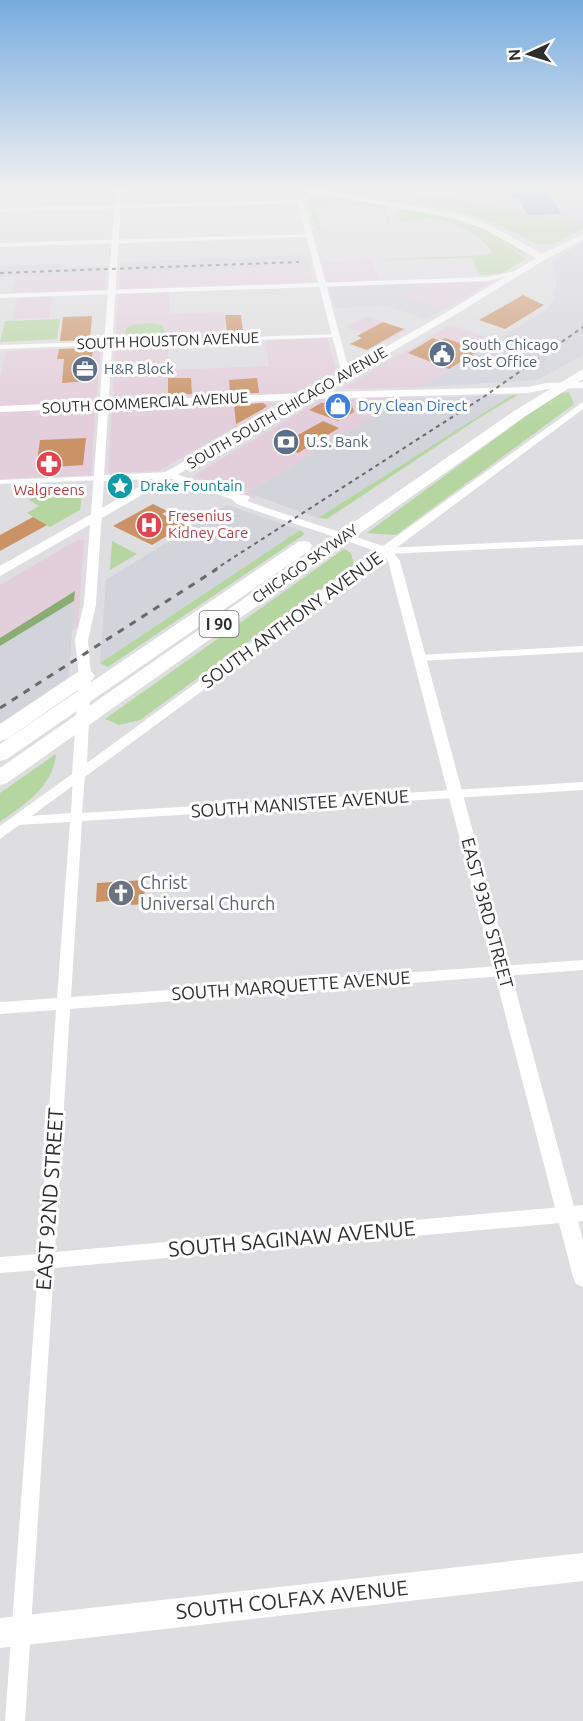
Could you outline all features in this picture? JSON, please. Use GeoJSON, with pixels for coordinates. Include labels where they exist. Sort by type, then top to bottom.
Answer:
{"type":"FeatureCollection","features":[{"type":"Feature","properties":{"kind":"highway","name":"CHICAGO SKYWAY"},"geometry":{"type":"LineString","coordinates":[[0,778],[333,545],[583,361]]}},
{"type":"Feature","properties":{"kind":"highway","name":"CHICAGO SKYWAY"},"geometry":{"type":"LineString","coordinates":[[0,754],[325,530],[513,412],[583,372]]}},
{"type":"Feature","properties":{"kind":"highway"},"geometry":{"type":"LineString","coordinates":[[0,734],[85,676]]}},
{"type":"Feature","properties":{"kind":"main road","name":"SOUTH SOUTH CHICAGO AVENUE"},"geometry":{"type":"LineString","coordinates":[[0,572],[310,396],[530,266]]}},
{"type":"Feature","properties":{"kind":"main road","name":"SOUTH COMMERCIAL AVENUE"},"geometry":{"type":"LineString","coordinates":[[0,410],[398,392],[409,394],[528,390],[546,386],[583,385]]}},
{"type":"Feature","properties":{"kind":"main road","name":"SOUTH COLFAX AVENUE"},"geometry":{"type":"LineString","coordinates":[[11,1632],[583,1567]]}},
{"type":"Feature","properties":{"kind":"street","name":"EAST 92ND STREET"},"geometry":{"type":"LineString","coordinates":[[15,1721],[11,1632],[46,1261],[85,676],[92,665],[94,616],[90,604],[113,266]]}},
{"type":"Feature","properties":{"kind":"street"},"geometry":{"type":"LineString","coordinates":[[317,266],[346,374]]}},
{"type":"Feature","properties":{"kind":"street"},"geometry":{"type":"LineString","coordinates":[[0,296],[487,279],[521,272]]}},
{"type":"Feature","properties":{"kind":"street"},"geometry":{"type":"LineString","coordinates":[[487,279],[500,284]]}},
{"type":"Feature","properties":{"kind":"street","name":"SOUTH HOUSTON AVENUE"},"geometry":{"type":"LineString","coordinates":[[0,347],[336,334]]}},
{"type":"Feature","properties":{"kind":"street","name":"SOUTH ANTHONY AVENUE"},"geometry":{"type":"LineString","coordinates":[[0,834],[583,405]]}},
{"type":"Feature","properties":{"kind":"street"},"geometry":{"type":"LineString","coordinates":[[0,482],[170,475],[235,497],[242,502],[312,528],[325,530],[386,551],[583,542]]}},
{"type":"Feature","properties":{"kind":"street","name":"EAST 93RD STREET"},"geometry":{"type":"LineString","coordinates":[[386,551],[396,565],[583,1278]]}},
{"type":"Feature","properties":{"kind":"street"},"geometry":{"type":"LineString","coordinates":[[420,658],[583,649]]}},
{"type":"Feature","properties":{"kind":"street","name":"SOUTH MANISTEE AVENUE"},"geometry":{"type":"LineString","coordinates":[[17,821],[583,786]]}},
{"type":"Feature","properties":{"kind":"street","name":"SOUTH MARQUETTE AVENUE"},"geometry":{"type":"LineString","coordinates":[[0,1008],[583,965]]}},
{"type":"Feature","properties":{"kind":"street","name":"SOUTH SAGINAW AVENUE"},"geometry":{"type":"LineString","coordinates":[[0,1265],[583,1213]]}},
{"type":"Feature","properties":{"kind":"shaded area"},"geometry":{"type":"Polygon","coordinates":[[[0,266],[107,266],[106,276],[0,277],[0,266]]]}},
{"type":"Feature","properties":{"kind":"shaded area"},"geometry":{"type":"Polygon","coordinates":[[[121,266],[302,266],[120,274],[121,266]]]}},
{"type":"Feature","properties":{"kind":"shaded area"},"geometry":{"type":"Polygon","coordinates":[[[309,266],[313,282],[119,289],[120,274],[309,266]]]}},
{"type":"Feature","properties":{"kind":"shaded area"},"geometry":{"type":"Polygon","coordinates":[[[323,266],[374,266],[379,280],[327,282],[323,266]]]}},
{"type":"Feature","properties":{"kind":"shaded area"},"geometry":{"type":"Polygon","coordinates":[[[553,266],[583,266],[583,355],[537,380],[421,387],[548,308],[554,298],[557,279],[553,266]]]}},
{"type":"Feature","properties":{"kind":"shaded area"},"geometry":{"type":"Polygon","coordinates":[[[75,274],[76,277],[106,276],[105,290],[11,293],[14,277],[75,274]]]}},
{"type":"Feature","properties":{"kind":"shaded area"},"geometry":{"type":"Polygon","coordinates":[[[493,282],[444,309],[405,296],[426,283],[493,282]]]}},
{"type":"Feature","properties":{"kind":"shaded area"},"geometry":{"type":"Polygon","coordinates":[[[426,283],[405,296],[444,309],[427,319],[386,306],[335,308],[329,286],[426,283]]]}},
{"type":"Feature","properties":{"kind":"shaded area"},"geometry":{"type":"Polygon","coordinates":[[[169,292],[170,314],[224,312],[226,336],[116,339],[118,294],[169,292]]]}},
{"type":"Feature","properties":{"kind":"shaded area"},"geometry":{"type":"Polygon","coordinates":[[[53,296],[49,318],[13,319],[17,298],[53,296]]]}},
{"type":"Feature","properties":{"kind":"shaded area"},"geometry":{"type":"Polygon","coordinates":[[[367,316],[407,330],[387,341],[344,327],[367,316]]]}},
{"type":"Feature","properties":{"kind":"shaded area"},"geometry":{"type":"Polygon","coordinates":[[[450,325],[496,340],[422,386],[435,386],[433,387],[341,389],[450,325]]]}},
{"type":"Feature","properties":{"kind":"shaded area"},"geometry":{"type":"Polygon","coordinates":[[[327,338],[336,371],[296,393],[113,401],[115,347],[168,344],[168,370],[269,366],[265,341],[327,338]]]}},
{"type":"Feature","properties":{"kind":"shaded area"},"geometry":{"type":"Polygon","coordinates":[[[101,347],[96,402],[0,406],[0,377],[6,351],[101,347]]]}},
{"type":"Feature","properties":{"kind":"shaded area"},"geometry":{"type":"Polygon","coordinates":[[[512,395],[318,518],[248,493],[401,399],[512,395]]]}},
{"type":"Feature","properties":{"kind":"shaded area"},"geometry":{"type":"Polygon","coordinates":[[[419,396],[401,399],[249,492],[257,496],[254,498],[193,476],[320,400],[419,396]]]}},
{"type":"Feature","properties":{"kind":"shaded area"},"geometry":{"type":"Polygon","coordinates":[[[273,402],[276,404],[158,471],[108,473],[112,408],[273,402]]]}},
{"type":"Feature","properties":{"kind":"shaded area"},"geometry":{"type":"Polygon","coordinates":[[[91,408],[95,411],[91,475],[0,479],[0,412],[91,408]]]}},
{"type":"Feature","properties":{"kind":"shaded area"},"geometry":{"type":"Polygon","coordinates":[[[227,505],[300,530],[100,663],[106,580],[227,505]]]}},
{"type":"Feature","properties":{"kind":"shaded area"},"geometry":{"type":"Polygon","coordinates":[[[79,539],[84,540],[78,627],[71,631],[73,601],[0,646],[0,585],[79,539]]]}},
{"type":"Feature","properties":{"kind":"shaded area"},"geometry":{"type":"Polygon","coordinates":[[[74,601],[69,677],[0,724],[0,646],[74,601]]]}},
{"type":"Feature","properties":{"kind":"green space"},"geometry":{"type":"Polygon","coordinates":[[[475,266],[514,266],[501,274],[480,275],[475,266]]]}},
{"type":"Feature","properties":{"kind":"green space"},"geometry":{"type":"Polygon","coordinates":[[[60,319],[57,339],[0,342],[5,321],[60,319]]]}},
{"type":"Feature","properties":{"kind":"green space"},"geometry":{"type":"Polygon","coordinates":[[[151,323],[163,326],[165,335],[126,336],[126,328],[151,323]]]}},
{"type":"Feature","properties":{"kind":"green space"},"geometry":{"type":"Polygon","coordinates":[[[569,392],[573,405],[396,535],[367,533],[526,416],[561,393],[569,392]]]}},
{"type":"Feature","properties":{"kind":"green space"},"geometry":{"type":"Polygon","coordinates":[[[512,395],[518,395],[482,416],[327,519],[318,518],[512,395]]]}},
{"type":"Feature","properties":{"kind":"green space"},"geometry":{"type":"Polygon","coordinates":[[[83,487],[80,510],[50,527],[27,513],[39,506],[29,500],[46,489],[83,487]]]}},
{"type":"Feature","properties":{"kind":"green space"},"geometry":{"type":"Polygon","coordinates":[[[300,530],[305,534],[108,667],[100,663],[300,530]]]}},
{"type":"Feature","properties":{"kind":"green space"},"geometry":{"type":"Polygon","coordinates":[[[112,541],[137,554],[110,570],[112,541]]]}},
{"type":"Feature","properties":{"kind":"green space"},"geometry":{"type":"Polygon","coordinates":[[[344,549],[351,553],[354,565],[140,720],[119,725],[105,719],[344,549]]]}},
{"type":"Feature","properties":{"kind":"green space"},"geometry":{"type":"Polygon","coordinates":[[[75,591],[74,601],[0,646],[0,638],[75,591]]]}},
{"type":"Feature","properties":{"kind":"green space"},"geometry":{"type":"Polygon","coordinates":[[[56,754],[54,766],[44,785],[28,801],[0,822],[0,793],[56,754]]]}},
{"type":"Feature","properties":{"kind":"building"},"geometry":{"type":"Polygon","coordinates":[[[523,295],[544,305],[505,329],[479,320],[523,295]]]}},
{"type":"Feature","properties":{"kind":"building"},"geometry":{"type":"Polygon","coordinates":[[[225,315],[241,315],[243,332],[227,333],[225,315]]]}},
{"type":"Feature","properties":{"kind":"building"},"geometry":{"type":"Polygon","coordinates":[[[92,316],[90,340],[60,341],[63,317],[92,316]]]}},
{"type":"Feature","properties":{"kind":"building"},"geometry":{"type":"Polygon","coordinates":[[[383,322],[404,329],[367,350],[350,344],[362,338],[357,336],[383,322]]]}},
{"type":"Feature","properties":{"kind":"building","name":"South Chicago Post Office"},"geometry":{"type":"Polygon","coordinates":[[[433,338],[440,341],[445,338],[480,350],[449,369],[408,353],[433,338]]]}},
{"type":"Feature","properties":{"kind":"building"},"geometry":{"type":"Polygon","coordinates":[[[89,348],[93,350],[89,381],[62,383],[64,359],[57,359],[59,349],[89,348]]]}},
{"type":"Feature","properties":{"kind":"building"},"geometry":{"type":"Polygon","coordinates":[[[168,378],[191,378],[192,394],[168,395],[168,378]]]}},
{"type":"Feature","properties":{"kind":"building"},"geometry":{"type":"Polygon","coordinates":[[[257,378],[259,393],[230,393],[229,380],[257,378]]]}},
{"type":"Feature","properties":{"kind":"building"},"geometry":{"type":"Polygon","coordinates":[[[351,402],[354,412],[338,421],[309,410],[321,403],[351,402]]]}},
{"type":"Feature","properties":{"kind":"building"},"geometry":{"type":"Polygon","coordinates":[[[263,403],[267,406],[236,424],[234,405],[263,403]]]}},
{"type":"Feature","properties":{"kind":"building"},"geometry":{"type":"Polygon","coordinates":[[[323,421],[339,428],[298,453],[280,445],[323,421]]]}},
{"type":"Feature","properties":{"kind":"building","name":"Walgreens"},"geometry":{"type":"Polygon","coordinates":[[[86,438],[83,465],[54,467],[54,470],[42,471],[42,468],[36,468],[40,440],[86,438]]]}},
{"type":"Feature","properties":{"kind":"building","name":"Fresenius Kidney Care"},"geometry":{"type":"Polygon","coordinates":[[[153,504],[167,511],[162,514],[185,525],[152,545],[113,526],[153,504]]]}},
{"type":"Feature","properties":{"kind":"building"},"geometry":{"type":"Polygon","coordinates":[[[33,517],[47,525],[0,551],[0,535],[33,517]]]}},
{"type":"Feature","properties":{"kind":"building","name":"Christ Universal Church"},"geometry":{"type":"Polygon","coordinates":[[[145,880],[144,904],[131,905],[131,899],[96,902],[97,883],[145,880]]]}},
{"type":"Feature","properties":{"kind":"railway"},"geometry":{"type":"LineString","coordinates":[[0,273],[182,266]]}},
{"type":"Feature","properties":{"kind":"railway"},"geometry":{"type":"LineString","coordinates":[[214,570],[485,396],[583,327]]}},
{"type":"Feature","properties":{"kind":"railway"},"geometry":{"type":"LineString","coordinates":[[0,708],[217,569]]}},
{"type":"Feature","properties":{"kind":"place","name":"South Chicago Post Office"},"geometry":{"type":"Point","coordinates":[442,354]}},
{"type":"Feature","properties":{"kind":"place","name":"H&R Block"},"geometry":{"type":"Point","coordinates":[85,369]}},
{"type":"Feature","properties":{"kind":"place","name":"Dry Clean Direct"},"geometry":{"type":"Point","coordinates":[338,406]}},
{"type":"Feature","properties":{"kind":"place","name":"U.S. Bank"},"geometry":{"type":"Point","coordinates":[286,442]}},
{"type":"Feature","properties":{"kind":"place","name":"Walgreens"},"geometry":{"type":"Point","coordinates":[49,464]}},
{"type":"Feature","properties":{"kind":"place","name":"Drake Fountain"},"geometry":{"type":"Point","coordinates":[120,486]}},
{"type":"Feature","properties":{"kind":"place","name":"Fresenius Kidney Care"},"geometry":{"type":"Point","coordinates":[149,525]}},
{"type":"Feature","properties":{"kind":"place","name":"Christ Universal Church"},"geometry":{"type":"Point","coordinates":[121,893]}}]}
